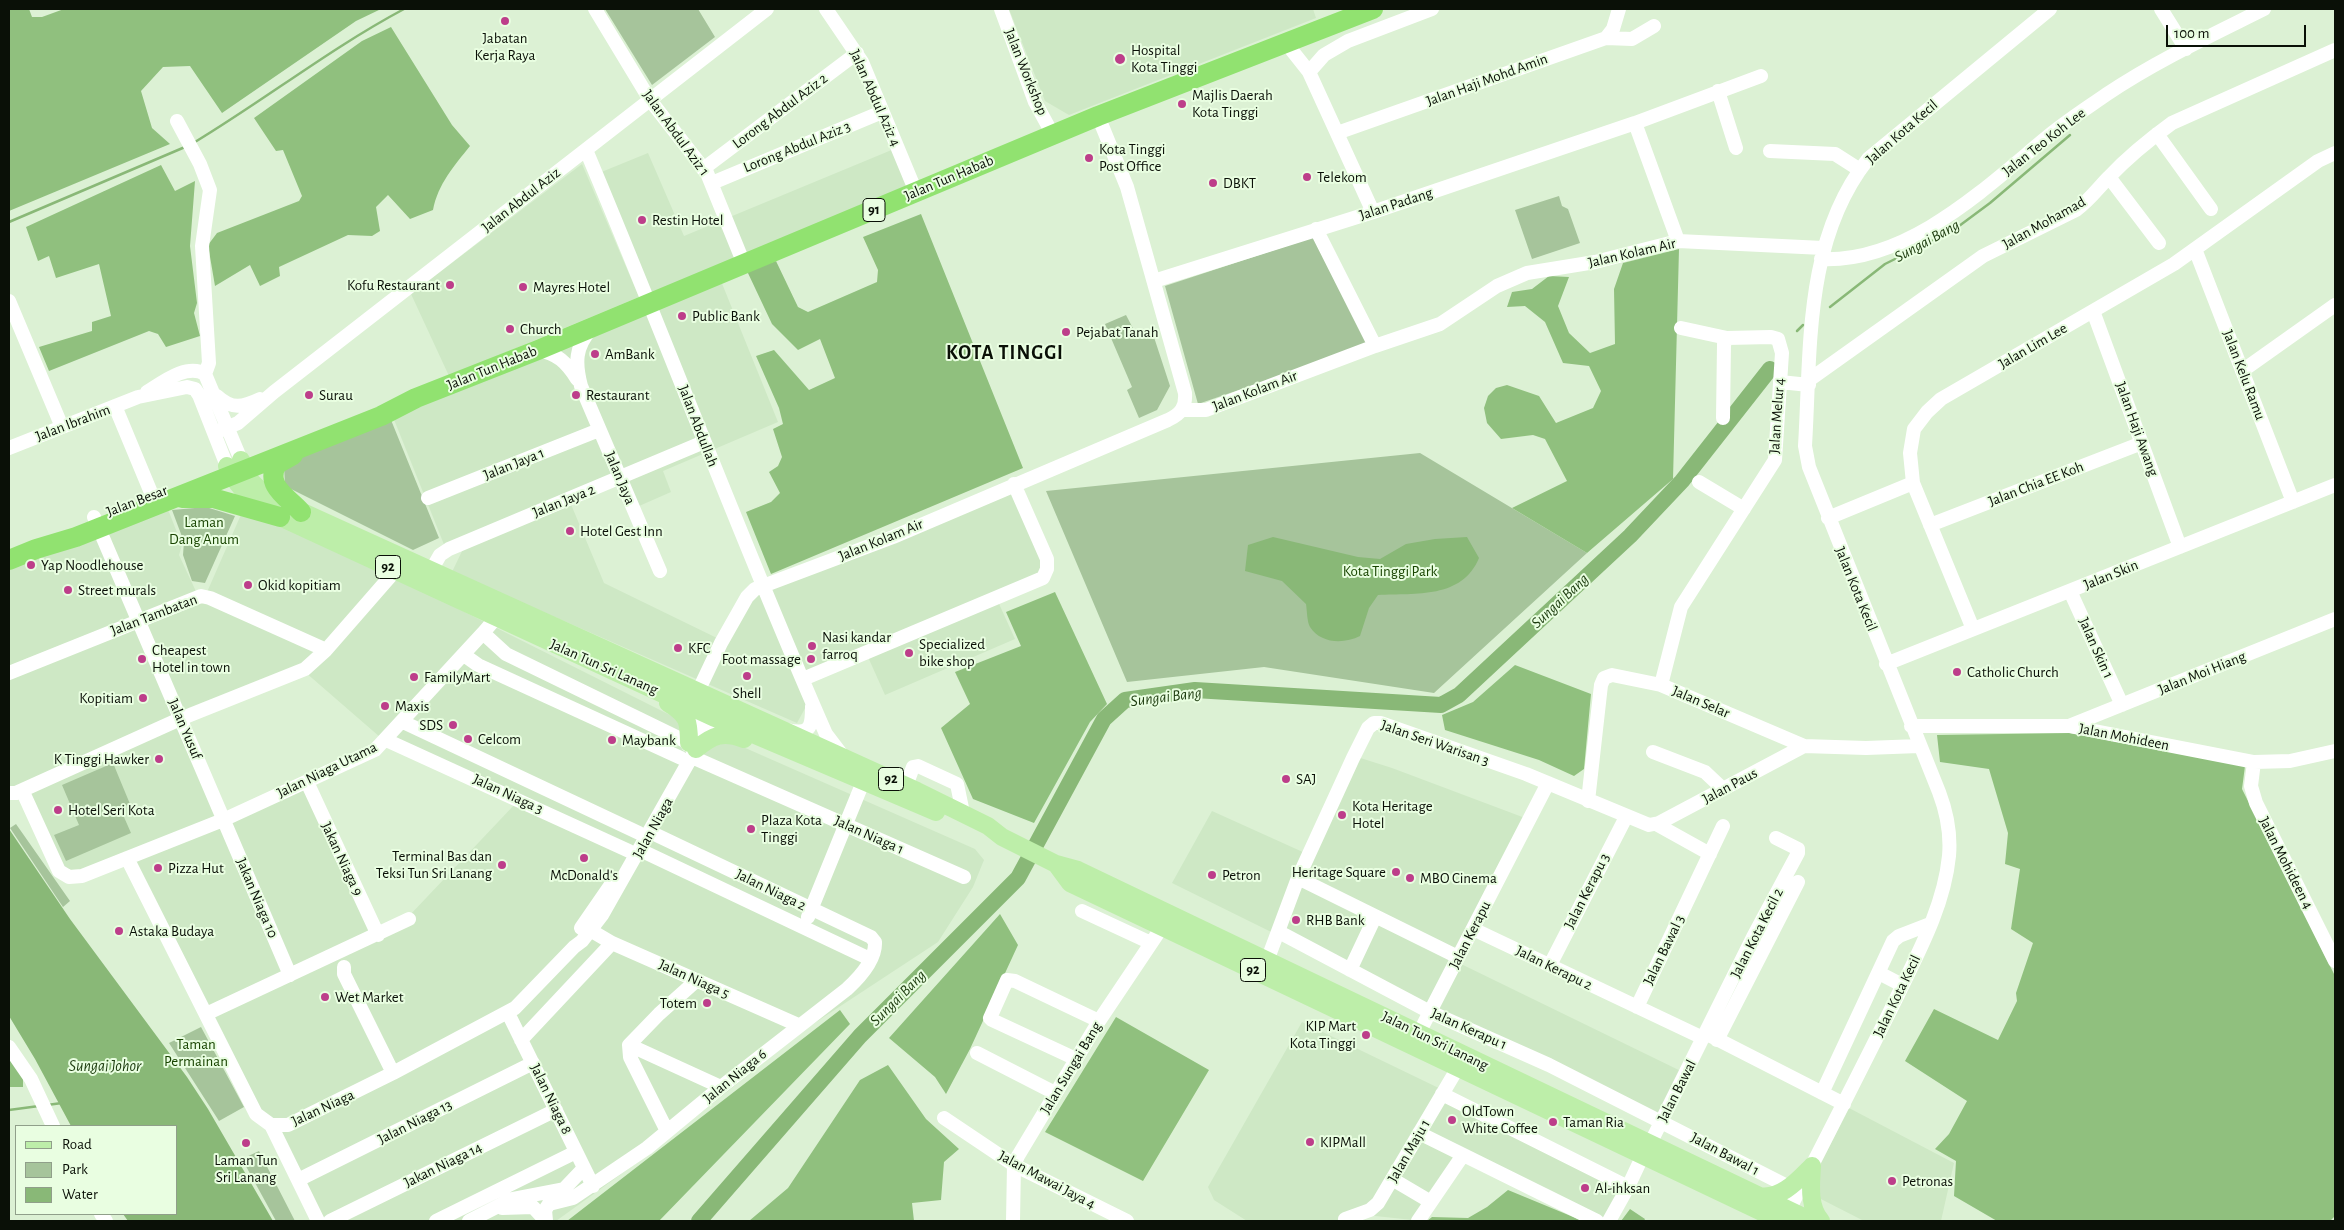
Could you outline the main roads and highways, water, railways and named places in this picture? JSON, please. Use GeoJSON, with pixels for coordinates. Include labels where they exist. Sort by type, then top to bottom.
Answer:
{"type":"FeatureCollection","features":[{"type":"Feature","properties":{"kind":"highway","name":"Jalan Tun Habab"},"geometry":{"type":"LineString","coordinates":[[236,467],[316,441],[382,416],[416,398],[538,350],[1098,116],[1373,9]]}},
{"type":"Feature","properties":{"kind":"highway","name":"Jalan Tun Habab"},"geometry":{"type":"LineString","coordinates":[[236,467],[380,405],[416,398]]}},
{"type":"Feature","properties":{"kind":"highway"},"geometry":{"type":"LineString","coordinates":[[301,512],[278,490],[274,478],[275,470],[280,462],[316,441]]}},
{"type":"Feature","properties":{"kind":"highway","name":"Jalan Besar"},"geometry":{"type":"LineString","coordinates":[[9,560],[236,467]]}},
{"type":"Feature","properties":{"kind":"highway"},"geometry":{"type":"LineString","coordinates":[[157,498],[214,498],[280,517]]}},
{"type":"Feature","properties":{"kind":"main road","name":"Jalan Tun Sri Lanang"},"geometry":{"type":"LineString","coordinates":[[236,467],[265,495],[401,565],[496,618],[643,685],[777,727],[906,786],[963,813],[1056,864],[1078,870],[1419,1033],[1461,1061]]}},
{"type":"Feature","properties":{"kind":"main road","name":"Jalan Tun Sri Lanang"},"geometry":{"type":"LineString","coordinates":[[236,467],[245,494],[280,517],[401,565],[432,570],[503,602],[707,704],[808,758],[984,833],[1002,836]]}},
{"type":"Feature","properties":{"kind":"main road"},"geometry":{"type":"LineString","coordinates":[[643,685],[683,713],[689,726],[690,752],[714,736],[726,734],[792,760],[808,758]]}},
{"type":"Feature","properties":{"kind":"main road","name":"Jalan Tun Sri Lanang"},"geometry":{"type":"LineString","coordinates":[[1056,864],[1070,883],[1162,927],[1461,1061],[1646,1149],[1759,1210],[1785,1218],[1812,1221]]}},
{"type":"Feature","properties":{"kind":"main road"},"geometry":{"type":"LineString","coordinates":[[1759,1210],[1769,1198],[1788,1187],[1812,1166],[1810,1190],[1814,1208],[1821,1221]]}},
{"type":"Feature","properties":{"kind":"water"},"geometry":{"type":"Polygon","coordinates":[[[1273,537],[1358,557],[1380,559],[1406,544],[1435,539],[1467,537],[1479,558],[1471,571],[1461,581],[1450,587],[1422,593],[1378,595],[1369,608],[1360,636],[1354,639],[1333,641],[1320,637],[1315,633],[1309,625],[1306,604],[1282,581],[1245,571],[1248,545],[1273,537]]]}},
{"type":"Feature","properties":{"kind":"water","name":"Sungai Johor"},"geometry":{"type":"Polygon","coordinates":[[[9,829],[70,919],[187,1077],[208,1109],[273,1221],[128,1221],[124,1215],[178,1215],[178,1125],[70,1125],[35,1059],[9,1016],[9,829]]]}},
{"type":"Feature","properties":{"kind":"waterway"},"geometry":{"type":"LineString","coordinates":[[195,142],[351,40],[404,9]]}},
{"type":"Feature","properties":{"kind":"waterway","name":"Sungai Bang"},"geometry":{"type":"LineString","coordinates":[[1830,307],[1885,264],[1955,229],[1990,203],[2070,135]]}},
{"type":"Feature","properties":{"kind":"waterway"},"geometry":{"type":"LineString","coordinates":[[9,222],[185,147]]}},
{"type":"Feature","properties":{"kind":"waterway","name":"Sungai Bang"},"geometry":{"type":"LineString","coordinates":[[1797,331],[1803,325]]}},
{"type":"Feature","properties":{"kind":"waterway","name":"Sungai Bang"},"geometry":{"type":"LineString","coordinates":[[699,1221],[860,1036],[1018,878],[1104,719],[1125,700],[1195,690],[1441,705],[1459,695],[1630,536],[1682,481],[1770,369]]}},
{"type":"Feature","properties":{"kind":"waterway"},"geometry":{"type":"LineString","coordinates":[[47,1105],[62,1103]]}},
{"type":"Feature","properties":{"kind":"waterway"},"geometry":{"type":"LineString","coordinates":[[9,1110],[39,1106]]}},
{"type":"Feature","properties":{"kind":"place","name":"Jabatan Kerja Raya"},"geometry":{"type":"Point","coordinates":[505,21]}},
{"type":"Feature","properties":{"kind":"place","name":"Hospital Kota Tinggi"},"geometry":{"type":"Point","coordinates":[1120,59]}},
{"type":"Feature","properties":{"kind":"place","name":"Majlis Daerah Kota Tinggi"},"geometry":{"type":"Point","coordinates":[1182,104]}},
{"type":"Feature","properties":{"kind":"place","name":"Kota Tinggi Post Office"},"geometry":{"type":"Point","coordinates":[1089,158]}},
{"type":"Feature","properties":{"kind":"place","name":"Telekom"},"geometry":{"type":"Point","coordinates":[1307,177]}},
{"type":"Feature","properties":{"kind":"place","name":"DBKT"},"geometry":{"type":"Point","coordinates":[1213,183]}},
{"type":"Feature","properties":{"kind":"place","name":"Restin Hotel"},"geometry":{"type":"Point","coordinates":[642,220]}},
{"type":"Feature","properties":{"kind":"place","name":"Kofu Restaurant"},"geometry":{"type":"Point","coordinates":[450,285]}},
{"type":"Feature","properties":{"kind":"place","name":"Mayres Hotel"},"geometry":{"type":"Point","coordinates":[523,287]}},
{"type":"Feature","properties":{"kind":"place","name":"Public Bank"},"geometry":{"type":"Point","coordinates":[682,316]}},
{"type":"Feature","properties":{"kind":"place","name":"Church"},"geometry":{"type":"Point","coordinates":[510,329]}},
{"type":"Feature","properties":{"kind":"place","name":"Pejabat Tanah"},"geometry":{"type":"Point","coordinates":[1066,332]}},
{"type":"Feature","properties":{"kind":"place","name":"AmBank"},"geometry":{"type":"Point","coordinates":[595,354]}},
{"type":"Feature","properties":{"kind":"place","name":"Surau"},"geometry":{"type":"Point","coordinates":[309,395]}},
{"type":"Feature","properties":{"kind":"place","name":"Restaurant"},"geometry":{"type":"Point","coordinates":[576,395]}},
{"type":"Feature","properties":{"kind":"place","name":"Hotel Gest Inn"},"geometry":{"type":"Point","coordinates":[570,531]}},
{"type":"Feature","properties":{"kind":"place","name":"Yap Noodlehouse"},"geometry":{"type":"Point","coordinates":[31,565]}},
{"type":"Feature","properties":{"kind":"place","name":"Okid kopitiam"},"geometry":{"type":"Point","coordinates":[248,585]}},
{"type":"Feature","properties":{"kind":"place","name":"Street murals"},"geometry":{"type":"Point","coordinates":[68,590]}},
{"type":"Feature","properties":{"kind":"place","name":"Nasi kandar farroq"},"geometry":{"type":"Point","coordinates":[812,646]}},
{"type":"Feature","properties":{"kind":"place","name":"KFC"},"geometry":{"type":"Point","coordinates":[678,648]}},
{"type":"Feature","properties":{"kind":"place","name":"Specialized bike shop"},"geometry":{"type":"Point","coordinates":[909,653]}},
{"type":"Feature","properties":{"kind":"place","name":"Cheapest Hotel in town"},"geometry":{"type":"Point","coordinates":[142,659]}},
{"type":"Feature","properties":{"kind":"place","name":"Foot massage"},"geometry":{"type":"Point","coordinates":[811,659]}},
{"type":"Feature","properties":{"kind":"place","name":"Catholic Church"},"geometry":{"type":"Point","coordinates":[1957,672]}},
{"type":"Feature","properties":{"kind":"place","name":"Shell"},"geometry":{"type":"Point","coordinates":[747,676]}},
{"type":"Feature","properties":{"kind":"place","name":"FamilyMart"},"geometry":{"type":"Point","coordinates":[414,677]}},
{"type":"Feature","properties":{"kind":"place","name":"Kopitiam"},"geometry":{"type":"Point","coordinates":[143,698]}},
{"type":"Feature","properties":{"kind":"place","name":"Maxis"},"geometry":{"type":"Point","coordinates":[385,706]}},
{"type":"Feature","properties":{"kind":"place","name":"SDS"},"geometry":{"type":"Point","coordinates":[453,725]}},
{"type":"Feature","properties":{"kind":"place","name":"Celcom"},"geometry":{"type":"Point","coordinates":[468,739]}},
{"type":"Feature","properties":{"kind":"place","name":"Maybank"},"geometry":{"type":"Point","coordinates":[612,740]}},
{"type":"Feature","properties":{"kind":"place","name":"K Tinggi Hawker"},"geometry":{"type":"Point","coordinates":[159,759]}},
{"type":"Feature","properties":{"kind":"place","name":"SAJ"},"geometry":{"type":"Point","coordinates":[1286,779]}},
{"type":"Feature","properties":{"kind":"place","name":"Hotel Seri Kota"},"geometry":{"type":"Point","coordinates":[58,810]}},
{"type":"Feature","properties":{"kind":"place","name":"Kota Heritage Hotel"},"geometry":{"type":"Point","coordinates":[1342,815]}},
{"type":"Feature","properties":{"kind":"place","name":"Plaza Kota Tinggi"},"geometry":{"type":"Point","coordinates":[751,829]}},
{"type":"Feature","properties":{"kind":"place","name":"McDonald's"},"geometry":{"type":"Point","coordinates":[584,858]}},
{"type":"Feature","properties":{"kind":"place","name":"Terminal Bas dan Teksi Tun Sri Lanang"},"geometry":{"type":"Point","coordinates":[502,865]}},
{"type":"Feature","properties":{"kind":"place","name":"Pizza Hut"},"geometry":{"type":"Point","coordinates":[158,868]}},
{"type":"Feature","properties":{"kind":"place","name":"Heritage Square"},"geometry":{"type":"Point","coordinates":[1396,872]}},
{"type":"Feature","properties":{"kind":"place","name":"Petron"},"geometry":{"type":"Point","coordinates":[1212,875]}},
{"type":"Feature","properties":{"kind":"place","name":"MBO Cinema"},"geometry":{"type":"Point","coordinates":[1410,878]}},
{"type":"Feature","properties":{"kind":"place","name":"RHB Bank"},"geometry":{"type":"Point","coordinates":[1296,920]}},
{"type":"Feature","properties":{"kind":"place","name":"Astaka Budaya"},"geometry":{"type":"Point","coordinates":[119,931]}},
{"type":"Feature","properties":{"kind":"place","name":"Wet Market"},"geometry":{"type":"Point","coordinates":[325,997]}},
{"type":"Feature","properties":{"kind":"place","name":"Totem"},"geometry":{"type":"Point","coordinates":[707,1003]}},
{"type":"Feature","properties":{"kind":"place","name":"KIP Mart Kota Tinggi"},"geometry":{"type":"Point","coordinates":[1366,1035]}},
{"type":"Feature","properties":{"kind":"place","name":"OldTown White Coffee"},"geometry":{"type":"Point","coordinates":[1452,1120]}},
{"type":"Feature","properties":{"kind":"place","name":"Taman Ria"},"geometry":{"type":"Point","coordinates":[1553,1122]}},
{"type":"Feature","properties":{"kind":"place","name":"KIPMall"},"geometry":{"type":"Point","coordinates":[1310,1142]}},
{"type":"Feature","properties":{"kind":"place","name":"Laman Tun Sri Lanang"},"geometry":{"type":"Point","coordinates":[246,1143]}},
{"type":"Feature","properties":{"kind":"place","name":"Petronas"},"geometry":{"type":"Point","coordinates":[1892,1181]}},
{"type":"Feature","properties":{"kind":"place","name":"Al-ihksan"},"geometry":{"type":"Point","coordinates":[1585,1188]}},
{"type":"Feature","properties":{"kind":"district","name":"KOTA TINGGI"},"geometry":{"type":"Point","coordinates":[1005,353]}},
{"type":"Feature","properties":{"kind":"park label","name":"Laman Dang Anum"},"geometry":{"type":"Point","coordinates":[204,530]}},
{"type":"Feature","properties":{"kind":"park label","name":"Kota Tinggi Park"},"geometry":{"type":"Point","coordinates":[1390,571]}},
{"type":"Feature","properties":{"kind":"park label","name":"Taman Permainan"},"geometry":{"type":"Point","coordinates":[196,1052]}}]}
